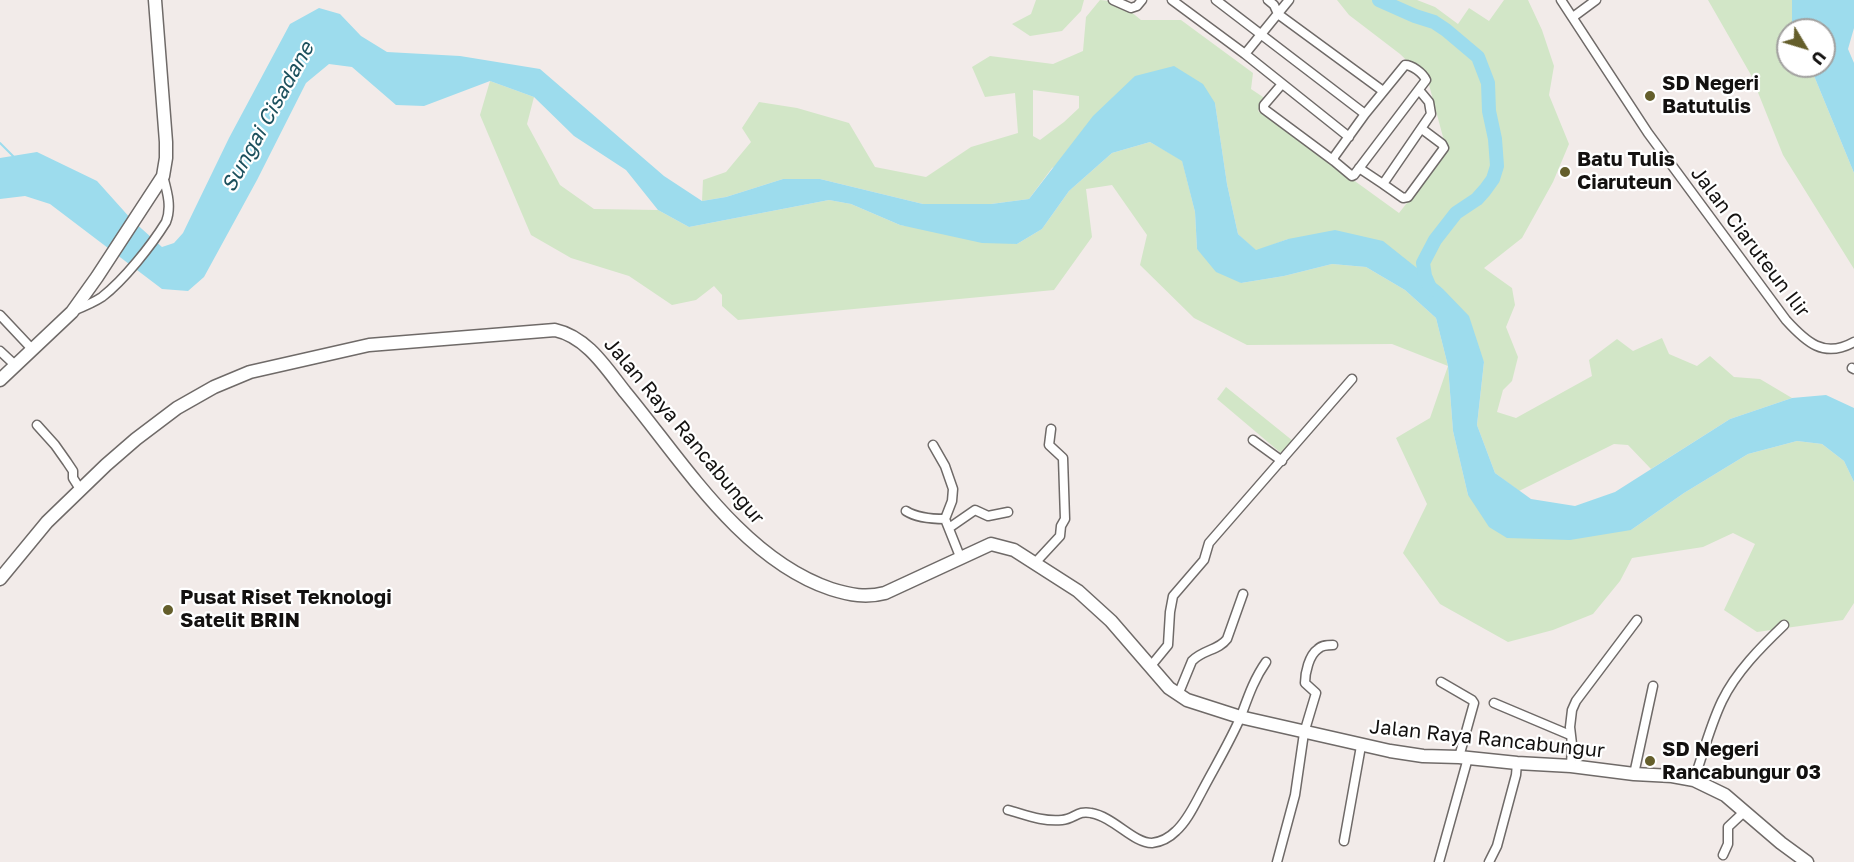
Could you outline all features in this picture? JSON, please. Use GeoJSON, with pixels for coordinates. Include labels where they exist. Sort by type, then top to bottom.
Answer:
{"type":"FeatureCollection","features":[{"type":"Feature","properties":{"kind":"main road"},"geometry":{"type":"LineString","coordinates":[[0,380],[72,312],[163,176],[166,142],[154,0]]}},
{"type":"Feature","properties":{"kind":"main road","name":"Jalan Raya Rancabungur"},"geometry":{"type":"LineString","coordinates":[[0,579],[47,522],[80,489],[136,439],[177,408],[214,387],[250,372],[369,345],[544,329],[555,330],[572,336],[587,346],[684,467],[735,525],[768,555],[798,576],[842,593],[859,596],[876,595],[885,593],[991,544],[1014,550],[1078,591],[1111,621],[1169,688],[1187,700],[1240,717],[1304,733],[1361,746],[1423,756],[1571,765],[1694,780],[1725,795],[1807,862]]}},
{"type":"Feature","properties":{"kind":"street"},"geometry":{"type":"LineString","coordinates":[[1113,0],[1131,8],[1137,6],[1142,0]]}},
{"type":"Feature","properties":{"kind":"street"},"geometry":{"type":"LineString","coordinates":[[1173,0],[1349,137]]}},
{"type":"Feature","properties":{"kind":"street"},"geometry":{"type":"LineString","coordinates":[[1216,0],[1365,114]]}},
{"type":"Feature","properties":{"kind":"street"},"geometry":{"type":"LineString","coordinates":[[1268,0],[1274,5],[1278,14],[1383,91]]}},
{"type":"Feature","properties":{"kind":"street"},"geometry":{"type":"LineString","coordinates":[[1245,54],[1289,0]]}},
{"type":"Feature","properties":{"kind":"street","name":"Jalan Ciaruteun Ilir"},"geometry":{"type":"LineString","coordinates":[[1561,0],[1648,133],[1786,320],[1805,339],[1821,348],[1831,349],[1854,342]]}},
{"type":"Feature","properties":{"kind":"street"},"geometry":{"type":"LineString","coordinates":[[1573,17],[1596,0]]}},
{"type":"Feature","properties":{"kind":"street"},"geometry":{"type":"LineString","coordinates":[[1282,84],[1264,105],[1264,109],[1352,176],[1419,90],[1426,80],[1425,77],[1407,65],[1399,71],[1365,114],[1334,157],[1334,161]]}},
{"type":"Feature","properties":{"kind":"street"},"geometry":{"type":"LineString","coordinates":[[1383,184],[1431,114],[1431,108],[1419,90]]}},
{"type":"Feature","properties":{"kind":"street"},"geometry":{"type":"LineString","coordinates":[[1359,168],[1403,198],[1408,197],[1444,148],[1422,129]]}},
{"type":"Feature","properties":{"kind":"street"},"geometry":{"type":"LineString","coordinates":[[72,312],[101,297],[124,275],[162,228],[169,210],[163,176]]}},
{"type":"Feature","properties":{"kind":"street"},"geometry":{"type":"LineString","coordinates":[[0,315],[32,349]]}},
{"type":"Feature","properties":{"kind":"street"},"geometry":{"type":"LineString","coordinates":[[0,351],[15,365]]}},
{"type":"Feature","properties":{"kind":"street"},"geometry":{"type":"LineString","coordinates":[[1150,667],[1168,645],[1173,596],[1204,560],[1209,543],[1352,380]]}},
{"type":"Feature","properties":{"kind":"street"},"geometry":{"type":"LineString","coordinates":[[36,425],[67,462],[80,489]]}},
{"type":"Feature","properties":{"kind":"street"},"geometry":{"type":"LineString","coordinates":[[1035,562],[1060,536],[1065,519],[1063,458],[1049,445],[1051,429]]}},
{"type":"Feature","properties":{"kind":"street"},"geometry":{"type":"LineString","coordinates":[[1253,440],[1282,461]]}},
{"type":"Feature","properties":{"kind":"street"},"geometry":{"type":"LineString","coordinates":[[933,445],[945,466],[953,489],[952,501],[945,519],[961,559]]}},
{"type":"Feature","properties":{"kind":"street"},"geometry":{"type":"LineString","coordinates":[[906,511],[926,518],[945,519]]}},
{"type":"Feature","properties":{"kind":"street"},"geometry":{"type":"LineString","coordinates":[[949,528],[973,511],[988,516],[1008,512]]}},
{"type":"Feature","properties":{"kind":"street"},"geometry":{"type":"LineString","coordinates":[[1178,695],[1192,661],[1211,649],[1219,647],[1227,639],[1243,594]]}},
{"type":"Feature","properties":{"kind":"street"},"geometry":{"type":"LineString","coordinates":[[1571,765],[1570,735],[1572,710],[1576,701],[1637,620]]}},
{"type":"Feature","properties":{"kind":"street"},"geometry":{"type":"LineString","coordinates":[[1694,780],[1723,698],[1735,679],[1766,641],[1784,625]]}},
{"type":"Feature","properties":{"kind":"street"},"geometry":{"type":"LineString","coordinates":[[1277,862],[1295,795],[1304,733],[1316,693],[1305,683],[1306,672],[1315,651],[1322,646],[1333,645]]}},
{"type":"Feature","properties":{"kind":"street"},"geometry":{"type":"LineString","coordinates":[[1008,810],[1043,820],[1064,820],[1082,811],[1110,819],[1141,841],[1159,842],[1168,837],[1184,822],[1240,717],[1257,675],[1266,662]]}},
{"type":"Feature","properties":{"kind":"street"},"geometry":{"type":"LineString","coordinates":[[1439,862],[1474,703],[1441,682]]}},
{"type":"Feature","properties":{"kind":"street"},"geometry":{"type":"LineString","coordinates":[[1634,774],[1653,686]]}},
{"type":"Feature","properties":{"kind":"street"},"geometry":{"type":"LineString","coordinates":[[1494,702],[1570,735]]}},
{"type":"Feature","properties":{"kind":"street"},"geometry":{"type":"LineString","coordinates":[[1344,841],[1361,746]]}},
{"type":"Feature","properties":{"kind":"street"},"geometry":{"type":"LineString","coordinates":[[1489,862],[1497,846],[1516,775],[1517,763]]}},
{"type":"Feature","properties":{"kind":"street"},"geometry":{"type":"LineString","coordinates":[[1723,855],[1728,844],[1727,828],[1745,811]]}},
{"type":"Feature","properties":{"kind":"green space"},"geometry":{"type":"Polygon","coordinates":[[[1036,0],[1084,0],[1081,11],[1062,31],[1030,36],[1012,24],[1031,14],[1036,0]]]}},
{"type":"Feature","properties":{"kind":"green space"},"geometry":{"type":"Polygon","coordinates":[[[1100,0],[1119,2],[1141,20],[1181,20],[1253,73],[1251,89],[1266,99],[1258,111],[1399,213],[1447,152],[1428,81],[1400,54],[1349,15],[1337,0],[1417,0],[1435,7],[1458,24],[1469,8],[1489,21],[1504,0],[1528,0],[1542,30],[1554,66],[1549,95],[1569,144],[1553,182],[1522,238],[1484,268],[1512,288],[1515,305],[1506,327],[1518,357],[1512,381],[1503,390],[1497,412],[1516,418],[1592,376],[1589,360],[1617,339],[1633,351],[1662,338],[1669,354],[1697,366],[1710,356],[1734,377],[1760,379],[1792,398],[1730,419],[1651,469],[1628,445],[1614,444],[1519,491],[1495,473],[1477,425],[1484,362],[1442,288],[1288,239],[1256,251],[1238,234],[1227,184],[1215,103],[1052,168],[1029,199],[991,204],[923,204],[820,179],[783,179],[726,197],[702,201],[703,180],[726,172],[751,142],[742,128],[759,102],[797,108],[849,123],[875,167],[926,177],[971,147],[1018,133],[1015,93],[985,97],[972,67],[990,56],[1053,64],[1083,51],[1086,17],[1100,0]],[[1033,90],[1033,136],[1040,140],[1064,122],[1079,108],[1079,96],[1033,90]]]}},
{"type":"Feature","properties":{"kind":"green space"},"geometry":{"type":"Polygon","coordinates":[[[1708,0],[1792,0],[1792,18],[1776,18],[1776,78],[1815,78],[1854,173],[1854,269],[1783,155],[1751,75],[1708,0]]]}},
{"type":"Feature","properties":{"kind":"green space"},"geometry":{"type":"Polygon","coordinates":[[[490,81],[534,97],[527,124],[560,185],[594,209],[658,210],[689,227],[829,200],[851,204],[900,225],[1017,244],[1042,229],[1069,191],[1112,153],[1150,142],[1182,160],[1195,212],[1197,249],[1241,283],[1284,276],[1332,264],[1366,267],[1405,290],[1436,318],[1448,366],[1392,344],[1247,345],[1194,318],[1140,265],[1147,235],[1112,185],[1086,189],[1092,237],[1054,290],[738,320],[722,306],[722,295],[714,286],[696,300],[672,305],[629,276],[571,258],[531,235],[480,115],[490,81]]]}},
{"type":"Feature","properties":{"kind":"green space"},"geometry":{"type":"Polygon","coordinates":[[[1448,366],[1453,431],[1468,495],[1631,530],[1684,493],[1748,454],[1797,441],[1822,444],[1844,461],[1854,482],[1854,603],[1843,620],[1757,632],[1724,610],[1755,544],[1733,533],[1703,547],[1632,558],[1620,581],[1593,614],[1553,630],[1508,642],[1440,604],[1403,553],[1427,504],[1396,438],[1430,418],[1448,366]]]}},
{"type":"Feature","properties":{"kind":"green space"},"geometry":{"type":"Polygon","coordinates":[[[1226,387],[1293,441],[1282,454],[1217,399],[1226,387]]]}},
{"type":"Feature","properties":{"kind":"water"},"geometry":{"type":"Polygon","coordinates":[[[1792,0],[1854,0],[1854,28],[1848,49],[1854,63],[1854,173],[1815,78],[1836,78],[1836,18],[1792,18],[1792,0]]]}},
{"type":"Feature","properties":{"kind":"water","name":"Sungai Cisadane"},"geometry":{"type":"Polygon","coordinates":[[[319,8],[340,14],[361,36],[387,52],[460,56],[540,69],[664,176],[702,201],[726,197],[783,179],[820,179],[923,204],[991,204],[1029,199],[1093,116],[1135,76],[1174,66],[1203,84],[1215,103],[1227,184],[1238,234],[1256,250],[1288,239],[1335,230],[1383,241],[1442,288],[1469,316],[1484,362],[1477,425],[1495,473],[1531,499],[1575,506],[1615,492],[1730,419],[1792,398],[1826,395],[1854,408],[1854,482],[1844,461],[1822,444],[1797,441],[1748,454],[1684,493],[1631,530],[1570,540],[1507,538],[1489,527],[1468,495],[1453,431],[1448,366],[1436,318],[1405,290],[1366,267],[1332,264],[1284,276],[1241,283],[1216,272],[1197,249],[1195,212],[1182,161],[1150,142],[1112,153],[1069,191],[1042,229],[1017,244],[982,243],[900,225],[851,204],[829,200],[689,227],[658,210],[626,170],[574,136],[534,97],[490,81],[424,106],[396,105],[352,67],[329,64],[306,83],[204,277],[188,291],[162,289],[50,204],[25,196],[0,199],[0,158],[37,152],[97,181],[132,220],[162,247],[174,243],[183,233],[229,138],[290,24],[319,8]]]}},
{"type":"Feature","properties":{"kind":"waterway"},"geometry":{"type":"LineString","coordinates":[[1379,0],[1434,22],[1446,30],[1478,57],[1488,83],[1489,111],[1495,139],[1497,166],[1493,179],[1485,190],[1477,199],[1456,213],[1435,240],[1423,263],[1431,290]]}},
{"type":"Feature","properties":{"kind":"waterway"},"geometry":{"type":"LineString","coordinates":[[0,143],[15,158]]}},
{"type":"Feature","properties":{"kind":"place","name":"SD Negeri Batutulis"},"geometry":{"type":"Point","coordinates":[1650,96]}},
{"type":"Feature","properties":{"kind":"place","name":"Batu Tulis Ciaruteun"},"geometry":{"type":"Point","coordinates":[1565,172]}},
{"type":"Feature","properties":{"kind":"place","name":"Pusat Riset Teknologi Satelit BRIN"},"geometry":{"type":"Point","coordinates":[168,610]}},
{"type":"Feature","properties":{"kind":"place","name":"SD Negeri Rancabungur 03"},"geometry":{"type":"Point","coordinates":[1650,761]}}]}
